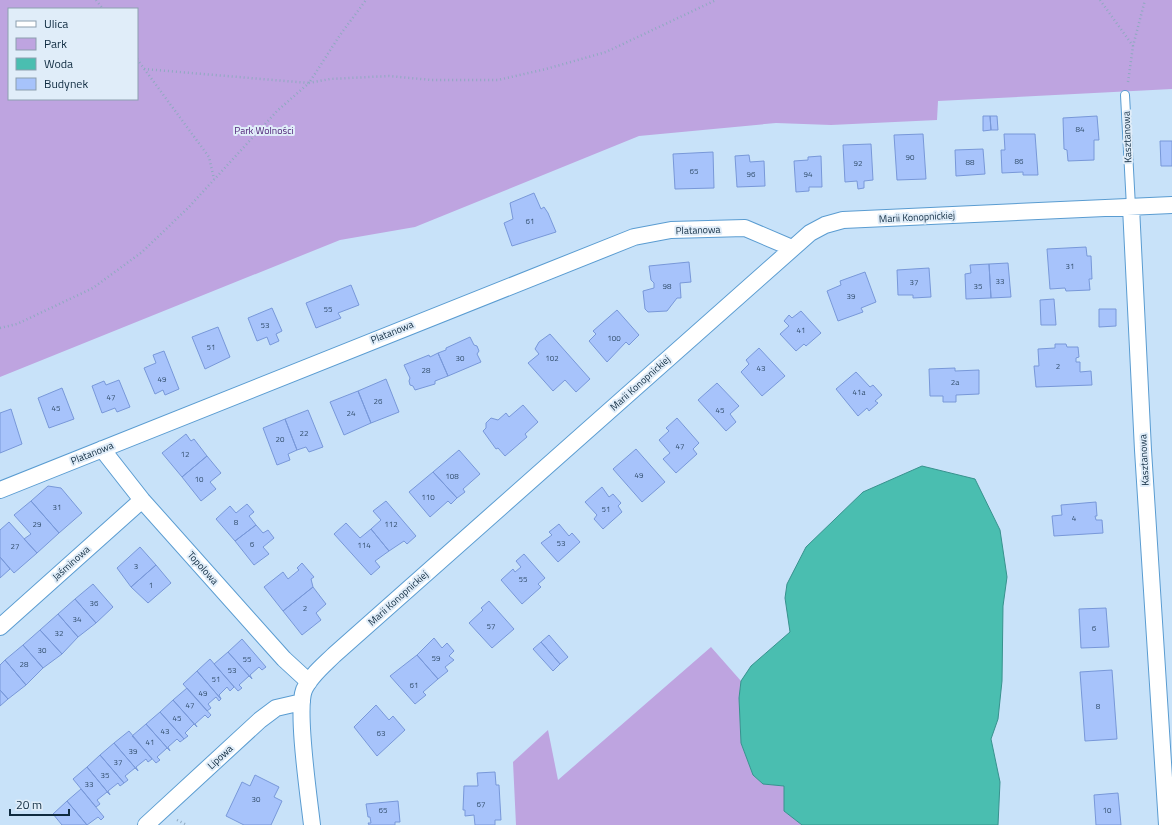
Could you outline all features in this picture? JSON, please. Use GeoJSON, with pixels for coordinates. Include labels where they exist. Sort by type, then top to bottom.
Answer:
{"type":"FeatureCollection","features":[{"type":"Feature","properties":{"kind":"street","name":"Marii Konopnickiej"},"geometry":{"type":"LineString","coordinates":[[312,825],[303,732],[302,702],[304,691],[309,682],[340,650],[810,233],[825,225],[843,220],[1172,205]]}},
{"type":"Feature","properties":{"kind":"street","name":"Kasztanowa"},"geometry":{"type":"LineString","coordinates":[[1131,207],[1167,825]]}},
{"type":"Feature","properties":{"kind":"street","name":"Platanowa"},"geometry":{"type":"LineString","coordinates":[[0,490],[389,333],[634,237],[671,230],[745,228],[792,248]]}},
{"type":"Feature","properties":{"kind":"street","name":"Topolowa"},"geometry":{"type":"LineString","coordinates":[[102,449],[142,500],[284,659],[309,682]]}},
{"type":"Feature","properties":{"kind":"street","name":"Jaśminowa"},"geometry":{"type":"LineString","coordinates":[[0,627],[142,500]]}},
{"type":"Feature","properties":{"kind":"street","name":"Lipowa"},"geometry":{"type":"LineString","coordinates":[[146,825],[260,720],[276,708],[302,702]]}},
{"type":"Feature","properties":{"kind":"lane","name":"Kasztanowa"},"geometry":{"type":"LineString","coordinates":[[1126,95],[1131,207]]}},
{"type":"Feature","properties":{"kind":"path"},"geometry":{"type":"LineString","coordinates":[[96,0],[102,8]]}},
{"type":"Feature","properties":{"kind":"path"},"geometry":{"type":"LineString","coordinates":[[0,328],[17,324],[93,288],[142,252],[188,208],[277,111],[310,83],[340,35],[366,0]]}},
{"type":"Feature","properties":{"kind":"path"},"geometry":{"type":"LineString","coordinates":[[144,69],[310,83],[330,79],[388,76],[432,80],[498,80],[546,69],[606,52],[716,0]]}},
{"type":"Feature","properties":{"kind":"path"},"geometry":{"type":"LineString","coordinates":[[1100,0],[1133,46]]}},
{"type":"Feature","properties":{"kind":"path"},"geometry":{"type":"LineString","coordinates":[[1126,95],[1133,46],[1145,0]]}},
{"type":"Feature","properties":{"kind":"path"},"geometry":{"type":"LineString","coordinates":[[138,60],[209,157],[214,179]]}},
{"type":"Feature","properties":{"kind":"green space","name":"Park Wolności"},"geometry":{"type":"Polygon","coordinates":[[[0,0],[1172,0],[1172,89],[938,101],[937,120],[831,125],[776,123],[639,136],[415,227],[340,240],[0,377],[0,0]]]}},
{"type":"Feature","properties":{"kind":"green space"},"geometry":{"type":"Polygon","coordinates":[[[711,647],[741,681],[739,698],[741,743],[753,775],[763,784],[785,786],[784,811],[802,825],[516,825],[513,762],[548,730],[558,780],[711,647]]]}},
{"type":"Feature","properties":{"kind":"water"},"geometry":{"type":"Polygon","coordinates":[[[922,466],[975,479],[1000,530],[1007,577],[1003,606],[1002,681],[998,719],[991,739],[1000,782],[998,825],[802,825],[784,811],[784,786],[763,784],[753,775],[741,743],[739,698],[741,681],[751,666],[790,632],[785,598],[787,584],[806,547],[863,492],[922,466]]]}},
{"type":"Feature","properties":{"kind":"building"},"geometry":{"type":"Polygon","coordinates":[[[983,116],[990,116],[991,130],[983,131],[983,116]]]}},
{"type":"Feature","properties":{"kind":"building"},"geometry":{"type":"Polygon","coordinates":[[[990,116],[997,116],[998,130],[991,130],[990,116]]]}},
{"type":"Feature","properties":{"kind":"building"},"geometry":{"type":"Polygon","coordinates":[[[1097,116],[1099,140],[1094,140],[1094,160],[1068,161],[1067,150],[1064,149],[1063,118],[1097,116]]]}},
{"type":"Feature","properties":{"kind":"building"},"geometry":{"type":"Polygon","coordinates":[[[923,134],[926,179],[897,180],[894,135],[923,134]]]}},
{"type":"Feature","properties":{"kind":"building"},"geometry":{"type":"Polygon","coordinates":[[[1004,134],[1035,134],[1038,175],[1023,175],[1023,172],[1002,173],[1001,150],[1005,150],[1004,134]]]}},
{"type":"Feature","properties":{"kind":"building"},"geometry":{"type":"Polygon","coordinates":[[[1160,141],[1172,141],[1172,166],[1161,166],[1160,141]]]}},
{"type":"Feature","properties":{"kind":"building"},"geometry":{"type":"Polygon","coordinates":[[[871,144],[873,180],[864,181],[864,188],[858,189],[857,181],[845,182],[843,145],[871,144]]]}},
{"type":"Feature","properties":{"kind":"building"},"geometry":{"type":"Polygon","coordinates":[[[983,149],[985,174],[956,176],[955,150],[983,149]]]}},
{"type":"Feature","properties":{"kind":"building"},"geometry":{"type":"Polygon","coordinates":[[[713,152],[714,188],[675,189],[673,154],[713,152]]]}},
{"type":"Feature","properties":{"kind":"building"},"geometry":{"type":"Polygon","coordinates":[[[749,155],[750,162],[764,161],[765,186],[737,187],[735,156],[749,155]]]}},
{"type":"Feature","properties":{"kind":"building"},"geometry":{"type":"Polygon","coordinates":[[[821,156],[822,187],[809,187],[809,191],[796,192],[794,161],[808,160],[808,157],[821,156]]]}},
{"type":"Feature","properties":{"kind":"building"},"geometry":{"type":"Polygon","coordinates":[[[534,193],[541,209],[544,207],[548,213],[556,232],[512,246],[504,223],[513,219],[510,203],[534,193]]]}},
{"type":"Feature","properties":{"kind":"building"},"geometry":{"type":"Polygon","coordinates":[[[1086,247],[1087,256],[1091,256],[1092,279],[1089,279],[1090,290],[1066,291],[1065,288],[1050,289],[1047,249],[1086,247]]]}},
{"type":"Feature","properties":{"kind":"building"},"geometry":{"type":"Polygon","coordinates":[[[689,262],[691,282],[680,283],[681,298],[677,298],[667,311],[648,312],[645,309],[643,291],[654,288],[649,266],[689,262]]]}},
{"type":"Feature","properties":{"kind":"building"},"geometry":{"type":"Polygon","coordinates":[[[1008,263],[1011,297],[991,298],[989,264],[1008,263]]]}},
{"type":"Feature","properties":{"kind":"building"},"geometry":{"type":"Polygon","coordinates":[[[989,264],[991,298],[966,299],[965,274],[971,273],[970,265],[989,264]]]}},
{"type":"Feature","properties":{"kind":"building"},"geometry":{"type":"Polygon","coordinates":[[[929,268],[931,297],[913,298],[913,295],[898,295],[897,270],[929,268]]]}},
{"type":"Feature","properties":{"kind":"building"},"geometry":{"type":"Polygon","coordinates":[[[865,272],[876,302],[861,308],[863,312],[838,321],[827,291],[841,285],[840,281],[865,272]]]}},
{"type":"Feature","properties":{"kind":"building"},"geometry":{"type":"Polygon","coordinates":[[[351,285],[359,305],[338,313],[341,318],[316,328],[306,303],[351,285]]]}},
{"type":"Feature","properties":{"kind":"building"},"geometry":{"type":"Polygon","coordinates":[[[1054,299],[1056,325],[1041,325],[1040,300],[1054,299]]]}},
{"type":"Feature","properties":{"kind":"building"},"geometry":{"type":"Polygon","coordinates":[[[272,308],[282,331],[276,334],[279,341],[270,345],[267,337],[257,341],[248,318],[272,308]]]}},
{"type":"Feature","properties":{"kind":"building"},"geometry":{"type":"Polygon","coordinates":[[[1099,309],[1116,309],[1116,326],[1099,327],[1099,309]]]}},
{"type":"Feature","properties":{"kind":"building"},"geometry":{"type":"Polygon","coordinates":[[[617,310],[639,335],[629,345],[626,342],[607,362],[589,341],[596,334],[593,331],[617,310]]]}},
{"type":"Feature","properties":{"kind":"building"},"geometry":{"type":"Polygon","coordinates":[[[801,311],[821,333],[806,346],[804,344],[796,351],[780,334],[789,326],[784,321],[789,315],[792,318],[801,311]]]}},
{"type":"Feature","properties":{"kind":"building"},"geometry":{"type":"Polygon","coordinates":[[[218,327],[230,357],[205,369],[192,337],[218,327]]]}},
{"type":"Feature","properties":{"kind":"building"},"geometry":{"type":"Polygon","coordinates":[[[550,334],[590,379],[576,392],[565,380],[553,391],[528,363],[539,354],[535,349],[539,342],[550,334]]]}},
{"type":"Feature","properties":{"kind":"building"},"geometry":{"type":"Polygon","coordinates":[[[470,337],[474,345],[477,346],[479,351],[477,354],[481,362],[448,376],[438,353],[470,337]]]}},
{"type":"Feature","properties":{"kind":"building"},"geometry":{"type":"Polygon","coordinates":[[[1055,344],[1066,344],[1067,347],[1078,347],[1079,357],[1076,358],[1076,362],[1080,362],[1080,372],[1091,371],[1092,385],[1036,387],[1034,366],[1039,366],[1038,349],[1055,348],[1055,344]]]}},
{"type":"Feature","properties":{"kind":"building"},"geometry":{"type":"Polygon","coordinates":[[[759,348],[785,376],[762,396],[741,372],[749,364],[746,360],[759,348]]]}},
{"type":"Feature","properties":{"kind":"building"},"geometry":{"type":"Polygon","coordinates":[[[164,351],[179,389],[165,395],[163,390],[155,394],[144,368],[156,363],[153,355],[164,351]]]}},
{"type":"Feature","properties":{"kind":"building"},"geometry":{"type":"Polygon","coordinates":[[[438,353],[448,376],[435,381],[435,384],[415,390],[413,386],[410,385],[410,378],[404,365],[438,353]]]}},
{"type":"Feature","properties":{"kind":"building"},"geometry":{"type":"Polygon","coordinates":[[[955,368],[955,371],[979,370],[979,394],[956,395],[956,402],[943,402],[943,396],[930,396],[929,369],[955,368]]]}},
{"type":"Feature","properties":{"kind":"building"},"geometry":{"type":"Polygon","coordinates":[[[856,372],[870,387],[873,385],[882,395],[875,401],[878,403],[869,411],[867,408],[858,416],[836,389],[856,372]]]}},
{"type":"Feature","properties":{"kind":"building"},"geometry":{"type":"Polygon","coordinates":[[[386,379],[399,412],[371,423],[358,391],[386,379]]]}},
{"type":"Feature","properties":{"kind":"building"},"geometry":{"type":"Polygon","coordinates":[[[119,380],[130,407],[117,412],[115,408],[102,413],[92,386],[104,381],[106,385],[119,380]]]}},
{"type":"Feature","properties":{"kind":"building"},"geometry":{"type":"Polygon","coordinates":[[[717,383],[739,406],[730,414],[736,422],[726,431],[698,400],[717,383]]]}},
{"type":"Feature","properties":{"kind":"building"},"geometry":{"type":"Polygon","coordinates":[[[62,388],[74,419],[49,428],[38,398],[62,388]]]}},
{"type":"Feature","properties":{"kind":"building"},"geometry":{"type":"Polygon","coordinates":[[[358,391],[371,423],[344,435],[330,402],[358,391]]]}},
{"type":"Feature","properties":{"kind":"building"},"geometry":{"type":"Polygon","coordinates":[[[523,405],[538,422],[525,434],[527,437],[505,456],[498,448],[496,449],[483,431],[486,428],[486,423],[491,418],[498,420],[506,413],[509,417],[523,405]]]}},
{"type":"Feature","properties":{"kind":"building"},"geometry":{"type":"Polygon","coordinates":[[[11,409],[22,444],[0,453],[0,413],[11,409]]]}},
{"type":"Feature","properties":{"kind":"building"},"geometry":{"type":"Polygon","coordinates":[[[308,410],[323,447],[309,452],[306,447],[297,450],[285,419],[308,410]]]}},
{"type":"Feature","properties":{"kind":"building"},"geometry":{"type":"Polygon","coordinates":[[[677,418],[699,443],[693,449],[697,454],[676,473],[663,459],[670,453],[659,440],[669,431],[666,428],[677,418]]]}},
{"type":"Feature","properties":{"kind":"building"},"geometry":{"type":"Polygon","coordinates":[[[285,419],[297,450],[288,454],[290,460],[277,465],[263,428],[285,419]]]}},
{"type":"Feature","properties":{"kind":"building"},"geometry":{"type":"Polygon","coordinates":[[[186,434],[191,441],[194,439],[207,456],[182,477],[162,453],[186,434]]]}},
{"type":"Feature","properties":{"kind":"building"},"geometry":{"type":"Polygon","coordinates":[[[636,449],[665,482],[642,502],[613,469],[636,449]]]}},
{"type":"Feature","properties":{"kind":"building"},"geometry":{"type":"Polygon","coordinates":[[[459,450],[480,474],[463,489],[465,492],[457,498],[433,472],[459,450]]]}},
{"type":"Feature","properties":{"kind":"building"},"geometry":{"type":"Polygon","coordinates":[[[207,456],[221,473],[210,482],[216,489],[201,501],[182,477],[207,456]]]}},
{"type":"Feature","properties":{"kind":"building"},"geometry":{"type":"Polygon","coordinates":[[[433,472],[457,498],[451,504],[448,501],[430,517],[409,492],[433,472]]]}},
{"type":"Feature","properties":{"kind":"building"},"geometry":{"type":"Polygon","coordinates":[[[48,486],[61,488],[82,513],[59,533],[31,501],[48,486]]]}},
{"type":"Feature","properties":{"kind":"building"},"geometry":{"type":"Polygon","coordinates":[[[602,487],[609,497],[613,494],[621,503],[618,506],[622,512],[603,529],[594,519],[597,515],[585,502],[602,487]]]}},
{"type":"Feature","properties":{"kind":"building"},"geometry":{"type":"Polygon","coordinates":[[[31,501],[59,533],[37,553],[24,539],[31,534],[14,515],[31,501]]]}},
{"type":"Feature","properties":{"kind":"building"},"geometry":{"type":"Polygon","coordinates":[[[386,501],[416,536],[407,544],[404,541],[389,551],[371,529],[381,520],[373,511],[386,501]]]}},
{"type":"Feature","properties":{"kind":"building"},"geometry":{"type":"Polygon","coordinates":[[[1096,502],[1097,516],[1095,516],[1096,520],[1102,520],[1103,533],[1054,536],[1052,516],[1062,515],[1061,505],[1096,502]]]}},
{"type":"Feature","properties":{"kind":"building"},"geometry":{"type":"Polygon","coordinates":[[[247,504],[254,512],[249,516],[256,525],[235,541],[216,519],[230,506],[236,513],[247,504]]]}},
{"type":"Feature","properties":{"kind":"building"},"geometry":{"type":"Polygon","coordinates":[[[9,522],[37,553],[14,573],[0,557],[0,530],[9,522]]]}},
{"type":"Feature","properties":{"kind":"building"},"geometry":{"type":"Polygon","coordinates":[[[346,523],[360,538],[371,529],[389,551],[375,561],[380,567],[371,575],[334,534],[346,523]]]}},
{"type":"Feature","properties":{"kind":"building"},"geometry":{"type":"Polygon","coordinates":[[[559,524],[569,536],[572,533],[580,542],[558,562],[541,543],[552,535],[549,532],[559,524]]]}},
{"type":"Feature","properties":{"kind":"building"},"geometry":{"type":"Polygon","coordinates":[[[256,525],[263,533],[268,530],[274,538],[263,547],[269,554],[254,565],[235,541],[256,525]]]}},
{"type":"Feature","properties":{"kind":"building"},"geometry":{"type":"Polygon","coordinates":[[[140,547],[156,565],[131,587],[117,568],[140,547]]]}},
{"type":"Feature","properties":{"kind":"building"},"geometry":{"type":"Polygon","coordinates":[[[524,554],[545,578],[538,584],[541,587],[522,604],[501,580],[513,569],[515,572],[521,567],[516,561],[524,554]]]}},
{"type":"Feature","properties":{"kind":"building"},"geometry":{"type":"Polygon","coordinates":[[[0,557],[10,569],[0,578],[0,557]]]}},
{"type":"Feature","properties":{"kind":"building"},"geometry":{"type":"Polygon","coordinates":[[[302,563],[314,577],[311,579],[313,587],[283,611],[264,587],[283,572],[288,579],[299,570],[297,568],[302,563]]]}},
{"type":"Feature","properties":{"kind":"building"},"geometry":{"type":"Polygon","coordinates":[[[156,565],[171,583],[148,603],[131,587],[156,565]]]}},
{"type":"Feature","properties":{"kind":"building"},"geometry":{"type":"Polygon","coordinates":[[[93,584],[113,607],[96,623],[75,599],[93,584]]]}},
{"type":"Feature","properties":{"kind":"building"},"geometry":{"type":"Polygon","coordinates":[[[313,587],[326,604],[316,613],[321,620],[302,635],[283,611],[313,587]]]}},
{"type":"Feature","properties":{"kind":"building"},"geometry":{"type":"Polygon","coordinates":[[[75,599],[96,623],[78,637],[58,614],[75,599]]]}},
{"type":"Feature","properties":{"kind":"building"},"geometry":{"type":"Polygon","coordinates":[[[489,601],[514,629],[492,648],[469,623],[483,610],[481,608],[489,601]]]}},
{"type":"Feature","properties":{"kind":"building"},"geometry":{"type":"Polygon","coordinates":[[[1106,608],[1109,647],[1081,648],[1079,609],[1106,608]]]}},
{"type":"Feature","properties":{"kind":"building"},"geometry":{"type":"Polygon","coordinates":[[[58,614],[78,637],[62,654],[40,630],[58,614]]]}},
{"type":"Feature","properties":{"kind":"building"},"geometry":{"type":"Polygon","coordinates":[[[40,630],[62,654],[43,668],[23,645],[40,630]]]}},
{"type":"Feature","properties":{"kind":"building"},"geometry":{"type":"Polygon","coordinates":[[[549,635],[568,657],[560,664],[541,642],[549,635]]]}},
{"type":"Feature","properties":{"kind":"building"},"geometry":{"type":"Polygon","coordinates":[[[434,638],[442,648],[447,643],[454,651],[449,656],[454,660],[445,667],[448,671],[438,679],[417,655],[434,638]]]}},
{"type":"Feature","properties":{"kind":"building"},"geometry":{"type":"Polygon","coordinates":[[[242,639],[266,667],[262,670],[259,667],[250,675],[252,679],[228,652],[242,639]]]}},
{"type":"Feature","properties":{"kind":"building"},"geometry":{"type":"Polygon","coordinates":[[[541,642],[560,664],[553,671],[533,649],[541,642]]]}},
{"type":"Feature","properties":{"kind":"building"},"geometry":{"type":"Polygon","coordinates":[[[23,645],[43,668],[26,685],[5,660],[23,645]]]}},
{"type":"Feature","properties":{"kind":"building"},"geometry":{"type":"Polygon","coordinates":[[[228,652],[252,679],[249,676],[239,685],[242,688],[238,691],[214,664],[228,652]]]}},
{"type":"Feature","properties":{"kind":"building"},"geometry":{"type":"Polygon","coordinates":[[[417,655],[438,679],[423,692],[426,695],[415,704],[390,676],[417,655]]]}},
{"type":"Feature","properties":{"kind":"building"},"geometry":{"type":"Polygon","coordinates":[[[210,659],[234,687],[230,691],[227,687],[219,695],[221,699],[197,671],[210,659]]]}},
{"type":"Feature","properties":{"kind":"building"},"geometry":{"type":"Polygon","coordinates":[[[5,660],[26,685],[8,699],[0,690],[0,665],[5,660]]]}},
{"type":"Feature","properties":{"kind":"building"},"geometry":{"type":"Polygon","coordinates":[[[1112,670],[1117,739],[1085,741],[1080,672],[1112,670]]]}},
{"type":"Feature","properties":{"kind":"building"},"geometry":{"type":"Polygon","coordinates":[[[197,671],[221,699],[219,701],[216,697],[208,704],[211,708],[207,711],[183,684],[197,671]]]}},
{"type":"Feature","properties":{"kind":"building"},"geometry":{"type":"Polygon","coordinates":[[[187,688],[211,715],[208,718],[205,715],[195,724],[197,727],[173,700],[187,688]]]}},
{"type":"Feature","properties":{"kind":"building"},"geometry":{"type":"Polygon","coordinates":[[[0,690],[8,699],[0,706],[0,690]]]}},
{"type":"Feature","properties":{"kind":"building"},"geometry":{"type":"Polygon","coordinates":[[[173,700],[197,727],[194,724],[185,733],[188,736],[184,739],[160,712],[173,700]]]}},
{"type":"Feature","properties":{"kind":"building"},"geometry":{"type":"Polygon","coordinates":[[[376,705],[389,720],[393,716],[405,730],[377,756],[354,727],[376,705]]]}},
{"type":"Feature","properties":{"kind":"building"},"geometry":{"type":"Polygon","coordinates":[[[160,712],[184,739],[180,742],[177,739],[168,747],[170,751],[146,724],[160,712]]]}},
{"type":"Feature","properties":{"kind":"building"},"geometry":{"type":"Polygon","coordinates":[[[146,724],[170,751],[167,748],[157,757],[160,760],[156,763],[132,736],[146,724]]]}},
{"type":"Feature","properties":{"kind":"building"},"geometry":{"type":"Polygon","coordinates":[[[129,731],[152,759],[148,762],[146,759],[136,767],[138,771],[114,743],[129,731]]]}},
{"type":"Feature","properties":{"kind":"building"},"geometry":{"type":"Polygon","coordinates":[[[114,743],[138,771],[135,768],[125,776],[128,780],[124,783],[100,755],[114,743]]]}},
{"type":"Feature","properties":{"kind":"building"},"geometry":{"type":"Polygon","coordinates":[[[100,755],[124,783],[120,786],[118,783],[108,791],[110,795],[87,767],[100,755]]]}},
{"type":"Feature","properties":{"kind":"building"},"geometry":{"type":"Polygon","coordinates":[[[87,767],[110,795],[107,792],[97,800],[100,804],[96,807],[73,779],[87,767]]]}},
{"type":"Feature","properties":{"kind":"building"},"geometry":{"type":"Polygon","coordinates":[[[495,772],[496,785],[499,785],[501,820],[495,820],[495,825],[475,825],[474,815],[465,816],[465,810],[463,810],[464,786],[478,786],[477,773],[495,772]]]}},
{"type":"Feature","properties":{"kind":"building"},"geometry":{"type":"Polygon","coordinates":[[[255,775],[279,787],[274,797],[282,801],[271,825],[244,825],[226,816],[242,782],[250,786],[255,775]]]}},
{"type":"Feature","properties":{"kind":"building"},"geometry":{"type":"Polygon","coordinates":[[[81,789],[104,817],[101,820],[98,817],[87,825],[67,801],[81,789]]]}},
{"type":"Feature","properties":{"kind":"building"},"geometry":{"type":"Polygon","coordinates":[[[1118,793],[1121,825],[1096,825],[1094,795],[1118,793]]]}},
{"type":"Feature","properties":{"kind":"building"},"geometry":{"type":"Polygon","coordinates":[[[67,801],[87,825],[62,825],[53,814],[67,801]]]}},
{"type":"Feature","properties":{"kind":"building"},"geometry":{"type":"Polygon","coordinates":[[[398,801],[400,822],[395,822],[395,825],[369,825],[368,823],[371,823],[370,817],[368,817],[366,804],[398,801]]]}}]}
